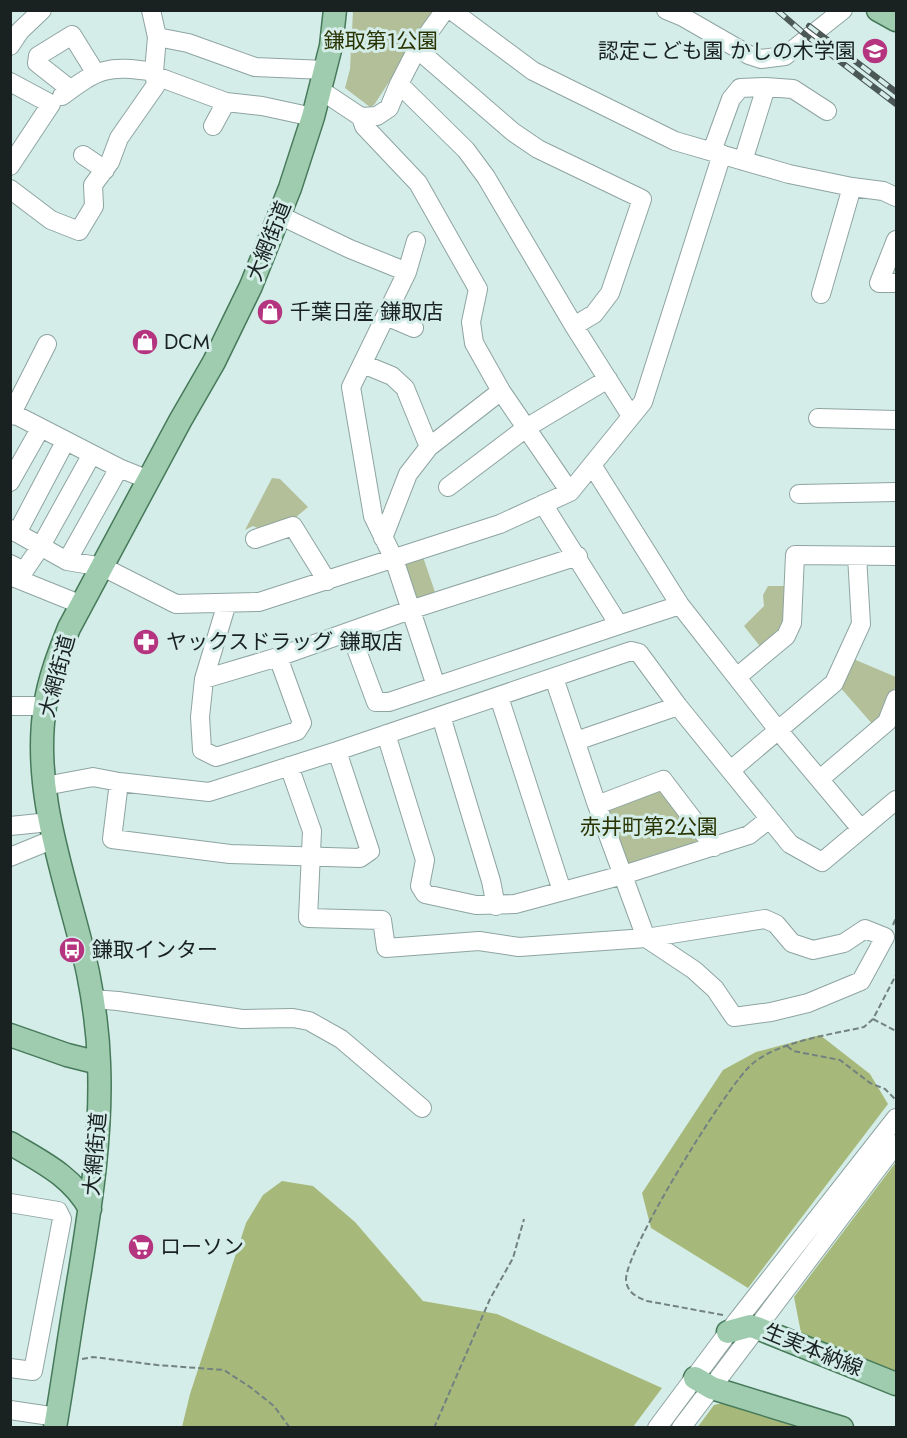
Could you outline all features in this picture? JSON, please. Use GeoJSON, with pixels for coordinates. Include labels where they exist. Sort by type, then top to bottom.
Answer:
{"type":"FeatureCollection","features":[{"type":"Feature","properties":{"kind":"main road","name":"大網街道"},"geometry":{"type":"LineString","coordinates":[[56,1422],[90,1209],[99,1118],[99,1062],[93,999],[52,830],[45,786],[42,754],[45,706],[58,657],[69,628],[219,353],[251,286],[290,188],[313,117],[334,26],[335,10]]}},
{"type":"Feature","properties":{"kind":"main road"},"geometry":{"type":"LineString","coordinates":[[878,10],[897,20]]}},
{"type":"Feature","properties":{"kind":"main road"},"geometry":{"type":"LineString","coordinates":[[10,1035],[67,1055],[99,1062]]}},
{"type":"Feature","properties":{"kind":"main road"},"geometry":{"type":"LineString","coordinates":[[10,1143],[70,1182],[82,1195],[90,1209]]}},
{"type":"Feature","properties":{"kind":"main road","name":"生実本納線"},"geometry":{"type":"LineString","coordinates":[[732,1327],[758,1328],[897,1384]]}},
{"type":"Feature","properties":{"kind":"main road"},"geometry":{"type":"LineString","coordinates":[[703,1383],[843,1428]]}},
{"type":"Feature","properties":{"kind":"street"},"geometry":{"type":"LineString","coordinates":[[10,46],[20,31],[42,10]]}},
{"type":"Feature","properties":{"kind":"street"},"geometry":{"type":"LineString","coordinates":[[10,189],[51,220],[79,231],[94,206],[93,185],[111,162],[119,138],[156,85],[157,37],[152,10]]}},
{"type":"Feature","properties":{"kind":"street"},"geometry":{"type":"LineString","coordinates":[[361,117],[383,114],[389,108],[417,49],[445,10]]}},
{"type":"Feature","properties":{"kind":"street"},"geometry":{"type":"LineString","coordinates":[[451,10],[533,71],[675,141],[789,174],[883,191],[897,197]]}},
{"type":"Feature","properties":{"kind":"street"},"geometry":{"type":"LineString","coordinates":[[666,10],[683,17],[749,55],[761,59],[785,56],[843,10]]}},
{"type":"Feature","properties":{"kind":"street"},"geometry":{"type":"LineString","coordinates":[[95,72],[72,35],[38,56],[37,63],[64,94],[95,72],[131,68],[155,74],[226,102],[262,106],[313,117]]}},
{"type":"Feature","properties":{"kind":"street"},"geometry":{"type":"LineString","coordinates":[[157,37],[188,43],[255,67],[322,80],[361,117],[364,126],[418,183],[478,289],[471,322],[474,343],[501,391],[570,492]]}},
{"type":"Feature","properties":{"kind":"street"},"geometry":{"type":"LineString","coordinates":[[417,49],[513,132],[538,149],[642,199],[610,293],[594,314],[574,326]]}},
{"type":"Feature","properties":{"kind":"street"},"geometry":{"type":"LineString","coordinates":[[10,82],[51,104],[10,166]]}},
{"type":"Feature","properties":{"kind":"street"},"geometry":{"type":"LineString","coordinates":[[399,84],[465,150],[486,177],[574,326],[631,416]]}},
{"type":"Feature","properties":{"kind":"street"},"geometry":{"type":"LineString","coordinates":[[743,160],[766,87]]}},
{"type":"Feature","properties":{"kind":"street"},"geometry":{"type":"LineString","coordinates":[[65,442],[14,531],[67,561],[103,567],[176,604],[259,602],[500,524],[570,492],[643,402],[731,99],[740,88],[793,89],[827,111]]}},
{"type":"Feature","properties":{"kind":"street"},"geometry":{"type":"LineString","coordinates":[[213,126],[226,102]]}},
{"type":"Feature","properties":{"kind":"street"},"geometry":{"type":"LineString","coordinates":[[83,155],[105,170]]}},
{"type":"Feature","properties":{"kind":"street"},"geometry":{"type":"LineString","coordinates":[[821,294],[852,187]]}},
{"type":"Feature","properties":{"kind":"street"},"geometry":{"type":"LineString","coordinates":[[279,215],[350,249],[407,272]]}},
{"type":"Feature","properties":{"kind":"street"},"geometry":{"type":"LineString","coordinates":[[897,240],[879,283],[897,283]]}},
{"type":"Feature","properties":{"kind":"street"},"geometry":{"type":"LineString","coordinates":[[416,241],[407,272],[351,387],[373,516],[394,559],[436,686]]}},
{"type":"Feature","properties":{"kind":"street"},"geometry":{"type":"LineString","coordinates":[[386,316],[414,328]]}},
{"type":"Feature","properties":{"kind":"street"},"geometry":{"type":"LineString","coordinates":[[47,344],[11,415],[119,468],[149,480]]}},
{"type":"Feature","properties":{"kind":"street"},"geometry":{"type":"LineString","coordinates":[[363,364],[392,376],[405,388],[429,447]]}},
{"type":"Feature","properties":{"kind":"street"},"geometry":{"type":"LineString","coordinates":[[448,487],[526,428],[608,379]]}},
{"type":"Feature","properties":{"kind":"street"},"geometry":{"type":"LineString","coordinates":[[383,538],[408,474],[429,447],[501,391]]}},
{"type":"Feature","properties":{"kind":"street"},"geometry":{"type":"LineString","coordinates":[[818,418],[897,420]]}},
{"type":"Feature","properties":{"kind":"street"},"geometry":{"type":"LineString","coordinates":[[10,482],[40,429]]}},
{"type":"Feature","properties":{"kind":"street"},"geometry":{"type":"LineString","coordinates":[[10,564],[24,571],[41,546],[92,454]]}},
{"type":"Feature","properties":{"kind":"street"},"geometry":{"type":"LineString","coordinates":[[592,465],[680,605],[778,730],[861,829]]}},
{"type":"Feature","properties":{"kind":"street"},"geometry":{"type":"LineString","coordinates":[[67,561],[119,468]]}},
{"type":"Feature","properties":{"kind":"street"},"geometry":{"type":"LineString","coordinates":[[799,494],[897,492]]}},
{"type":"Feature","properties":{"kind":"street"},"geometry":{"type":"LineString","coordinates":[[543,504],[578,556],[619,625]]}},
{"type":"Feature","properties":{"kind":"street"},"geometry":{"type":"LineString","coordinates":[[255,539],[293,526],[327,581]]}},
{"type":"Feature","properties":{"kind":"street"},"geometry":{"type":"LineString","coordinates":[[737,677],[786,636],[792,623],[795,555],[897,556]]}},
{"type":"Feature","properties":{"kind":"street"},"geometry":{"type":"LineString","coordinates":[[204,679],[278,657],[410,610],[578,556]]}},
{"type":"Feature","properties":{"kind":"street"},"geometry":{"type":"LineString","coordinates":[[730,770],[834,683],[861,624],[857,556]]}},
{"type":"Feature","properties":{"kind":"street"},"geometry":{"type":"LineString","coordinates":[[10,576],[82,605]]}},
{"type":"Feature","properties":{"kind":"street"},"geometry":{"type":"LineString","coordinates":[[227,603],[204,679],[200,717],[202,750],[216,757],[297,731],[302,723],[278,657]]}},
{"type":"Feature","properties":{"kind":"street"},"geometry":{"type":"LineString","coordinates":[[350,632],[376,702],[389,702],[680,605]]}},
{"type":"Feature","properties":{"kind":"street"},"geometry":{"type":"LineString","coordinates":[[45,786],[93,777],[209,792],[631,651],[639,653],[678,706],[790,844],[822,862],[897,800]]}},
{"type":"Feature","properties":{"kind":"street"},"geometry":{"type":"LineString","coordinates":[[289,766],[312,831],[308,918],[382,920],[386,948],[478,941],[519,947],[646,938],[765,919],[776,924],[792,943],[813,950],[844,943],[865,929],[885,938],[861,981],[808,1003],[771,1012],[734,1017],[715,989],[694,970],[646,938],[597,805],[554,678]]}},
{"type":"Feature","properties":{"kind":"street"},"geometry":{"type":"LineString","coordinates":[[499,697],[562,891]]}},
{"type":"Feature","properties":{"kind":"street"},"geometry":{"type":"LineString","coordinates":[[820,779],[886,722],[897,699]]}},
{"type":"Feature","properties":{"kind":"street"},"geometry":{"type":"LineString","coordinates":[[10,706],[45,706]]}},
{"type":"Feature","properties":{"kind":"street"},"geometry":{"type":"LineString","coordinates":[[576,741],[678,706]]}},
{"type":"Feature","properties":{"kind":"street"},"geometry":{"type":"LineString","coordinates":[[441,716],[491,881],[496,906]]}},
{"type":"Feature","properties":{"kind":"street"},"geometry":{"type":"LineString","coordinates":[[386,734],[425,860],[420,886],[425,894],[476,905],[515,904],[623,875],[714,847],[749,835],[770,819]]}},
{"type":"Feature","properties":{"kind":"street"},"geometry":{"type":"LineString","coordinates":[[119,782],[112,839],[230,854],[360,858],[370,851],[337,751]]}},
{"type":"Feature","properties":{"kind":"street"},"geometry":{"type":"LineString","coordinates":[[597,805],[663,780],[714,847]]}},
{"type":"Feature","properties":{"kind":"street"},"geometry":{"type":"LineString","coordinates":[[10,826],[52,830]]}},
{"type":"Feature","properties":{"kind":"street"},"geometry":{"type":"LineString","coordinates":[[10,857],[52,830]]}},
{"type":"Feature","properties":{"kind":"street"},"geometry":{"type":"LineString","coordinates":[[93,999],[242,1019],[293,1018],[309,1021],[341,1039],[422,1108]]}},
{"type":"Feature","properties":{"kind":"street"},"geometry":{"type":"LineString","coordinates":[[657,1428],[758,1328],[872,1163],[897,1118]]}},
{"type":"Feature","properties":{"kind":"street"},"geometry":{"type":"LineString","coordinates":[[681,1428],[732,1327],[872,1163],[897,1144]]}},
{"type":"Feature","properties":{"kind":"street"},"geometry":{"type":"LineString","coordinates":[[10,1203],[58,1211],[62,1219],[33,1371],[10,1368]]}},
{"type":"Feature","properties":{"kind":"street"},"geometry":{"type":"LineString","coordinates":[[10,1410],[56,1422]]}},
{"type":"Feature","properties":{"kind":"path"},"geometry":{"type":"LineString","coordinates":[[732,1327],[724,1315],[637,1298],[628,1289],[626,1274],[634,1252],[702,1132],[749,1066],[766,1054],[787,1046],[864,1027],[873,1018],[897,975]]}},
{"type":"Feature","properties":{"kind":"path"},"geometry":{"type":"LineString","coordinates":[[873,1018],[897,1031]]}},
{"type":"Feature","properties":{"kind":"path"},"geometry":{"type":"LineString","coordinates":[[787,1046],[793,1051],[840,1060],[870,1083],[885,1089],[897,1100]]}},
{"type":"Feature","properties":{"kind":"path"},"geometry":{"type":"LineString","coordinates":[[434,1428],[490,1299],[513,1258],[524,1219]]}},
{"type":"Feature","properties":{"kind":"path"},"geometry":{"type":"LineString","coordinates":[[65,1362],[93,1357],[224,1370],[274,1406],[290,1428]]}},
{"type":"Feature","properties":{"kind":"green space","name":"鎌取第1公園"},"geometry":{"type":"Polygon","coordinates":[[[353,11],[435,11],[374,105],[370,107],[345,88],[350,69],[353,11]]]}},
{"type":"Feature","properties":{"kind":"green space"},"geometry":{"type":"Polygon","coordinates":[[[272,478],[280,479],[308,507],[295,518],[264,531],[253,526],[245,530],[272,478]]]}},
{"type":"Feature","properties":{"kind":"green space"},"geometry":{"type":"Polygon","coordinates":[[[422,554],[437,598],[417,604],[404,561],[422,554]]]}},
{"type":"Feature","properties":{"kind":"green space"},"geometry":{"type":"Polygon","coordinates":[[[768,586],[789,586],[788,622],[763,650],[744,626],[764,606],[763,595],[768,586]]]}},
{"type":"Feature","properties":{"kind":"green space"},"geometry":{"type":"Polygon","coordinates":[[[851,658],[896,677],[890,704],[874,726],[839,686],[851,658]]]}},
{"type":"Feature","properties":{"kind":"green space","name":"赤井町第2公園"},"geometry":{"type":"Polygon","coordinates":[[[661,788],[706,841],[627,868],[604,807],[661,788]]]}},
{"type":"Feature","properties":{"kind":"green space"},"geometry":{"type":"Polygon","coordinates":[[[820,1035],[870,1074],[888,1104],[748,1288],[651,1228],[642,1193],[723,1070],[756,1052],[820,1035]]]}},
{"type":"Feature","properties":{"kind":"green space"},"geometry":{"type":"Polygon","coordinates":[[[896,1162],[896,1373],[801,1333],[794,1297],[896,1162]]]}},
{"type":"Feature","properties":{"kind":"green space"},"geometry":{"type":"Polygon","coordinates":[[[282,1181],[313,1186],[355,1222],[423,1301],[497,1314],[662,1388],[633,1427],[182,1427],[190,1394],[246,1223],[263,1195],[282,1181]]]}},
{"type":"Feature","properties":{"kind":"green space"},"geometry":{"type":"Polygon","coordinates":[[[727,1402],[798,1427],[697,1428],[714,1405],[727,1402]]]}},
{"type":"Feature","properties":{"kind":"railway"},"geometry":{"type":"LineString","coordinates":[[777,10],[808,37],[896,104]]}},
{"type":"Feature","properties":{"kind":"railway"},"geometry":{"type":"LineString","coordinates":[[809,26],[896,92]]}},
{"type":"Feature","properties":{"kind":"place","name":"認定こども園 かしの木学園"},"geometry":{"type":"Point","coordinates":[875,51]}},
{"type":"Feature","properties":{"kind":"place","name":"千葉日産 鎌取店"},"geometry":{"type":"Point","coordinates":[270,312]}},
{"type":"Feature","properties":{"kind":"place","name":"DCM"},"geometry":{"type":"Point","coordinates":[145,342]}},
{"type":"Feature","properties":{"kind":"place","name":"ヤックスドラッグ 鎌取店"},"geometry":{"type":"Point","coordinates":[146,642]}},
{"type":"Feature","properties":{"kind":"place","name":"鎌取インター"},"geometry":{"type":"Point","coordinates":[72,950]}},
{"type":"Feature","properties":{"kind":"place","name":"ローソン"},"geometry":{"type":"Point","coordinates":[141,1247]}}]}
